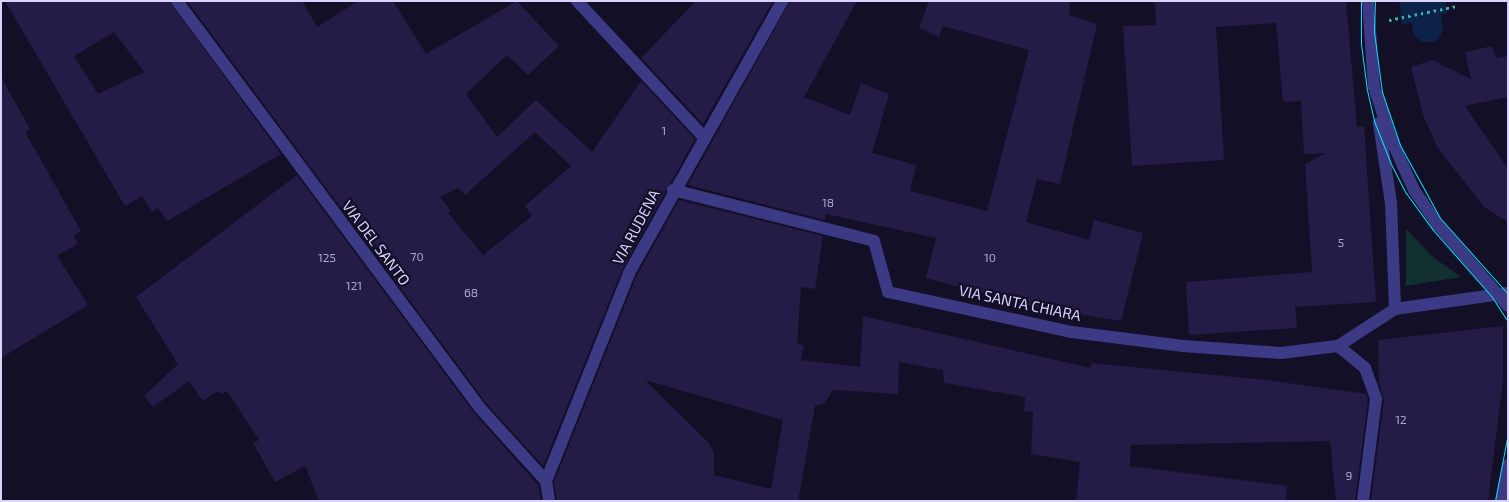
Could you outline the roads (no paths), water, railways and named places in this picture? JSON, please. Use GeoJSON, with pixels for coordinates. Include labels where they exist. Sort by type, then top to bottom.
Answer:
{"type":"FeatureCollection","features":[{"type":"Feature","properties":{"kind":"street","name":"VIA DEL SANTO"},"geometry":{"type":"LineString","coordinates":[[177,1],[480,408],[546,481]]}},
{"type":"Feature","properties":{"kind":"street"},"geometry":{"type":"LineString","coordinates":[[577,1],[703,136]]}},
{"type":"Feature","properties":{"kind":"street","name":"VIA RUDENA"},"geometry":{"type":"LineString","coordinates":[[546,481],[629,273],[703,136],[782,1]]}},
{"type":"Feature","properties":{"kind":"street"},"geometry":{"type":"LineString","coordinates":[[1368,1],[1369,48],[1391,203],[1395,309],[1504,294]]}},
{"type":"Feature","properties":{"kind":"street"},"geometry":{"type":"LineString","coordinates":[[1374,87],[1392,141],[1414,190],[1438,225],[1504,294],[1508,306]]}},
{"type":"Feature","properties":{"kind":"street","name":"VIA SANTA CHIARA"},"geometry":{"type":"LineString","coordinates":[[674,190],[874,241],[888,292],[1072,332],[1183,346],[1282,353],[1338,346],[1395,309]]}},
{"type":"Feature","properties":{"kind":"street"},"geometry":{"type":"LineString","coordinates":[[1338,346],[1365,368],[1376,399],[1363,501]]}},
{"type":"Feature","properties":{"kind":"street"},"geometry":{"type":"LineString","coordinates":[[1501,501],[1508,466]]}},
{"type":"Feature","properties":{"kind":"street"},"geometry":{"type":"LineString","coordinates":[[546,481],[549,501]]}},
{"type":"Feature","properties":{"kind":"water"},"geometry":{"type":"Polygon","coordinates":[[[1399,1],[1446,1],[1447,13],[1402,25],[1399,1]]]}},
{"type":"Feature","properties":{"kind":"waterway"},"geometry":{"type":"LineString","coordinates":[[1423,1],[1428,28]]}},
{"type":"Feature","properties":{"kind":"tram line"},"geometry":{"type":"LineString","coordinates":[[1361,1],[1361,44],[1367,90],[1374,121],[1391,164],[1406,193],[1433,230],[1492,297],[1508,322]]}},
{"type":"Feature","properties":{"kind":"tram line"},"geometry":{"type":"LineString","coordinates":[[1375,1],[1374,32],[1382,92],[1400,145],[1440,218],[1508,294]]}},
{"type":"Feature","properties":{"kind":"tram line"},"geometry":{"type":"LineString","coordinates":[[1495,501],[1508,433]]}}]}
